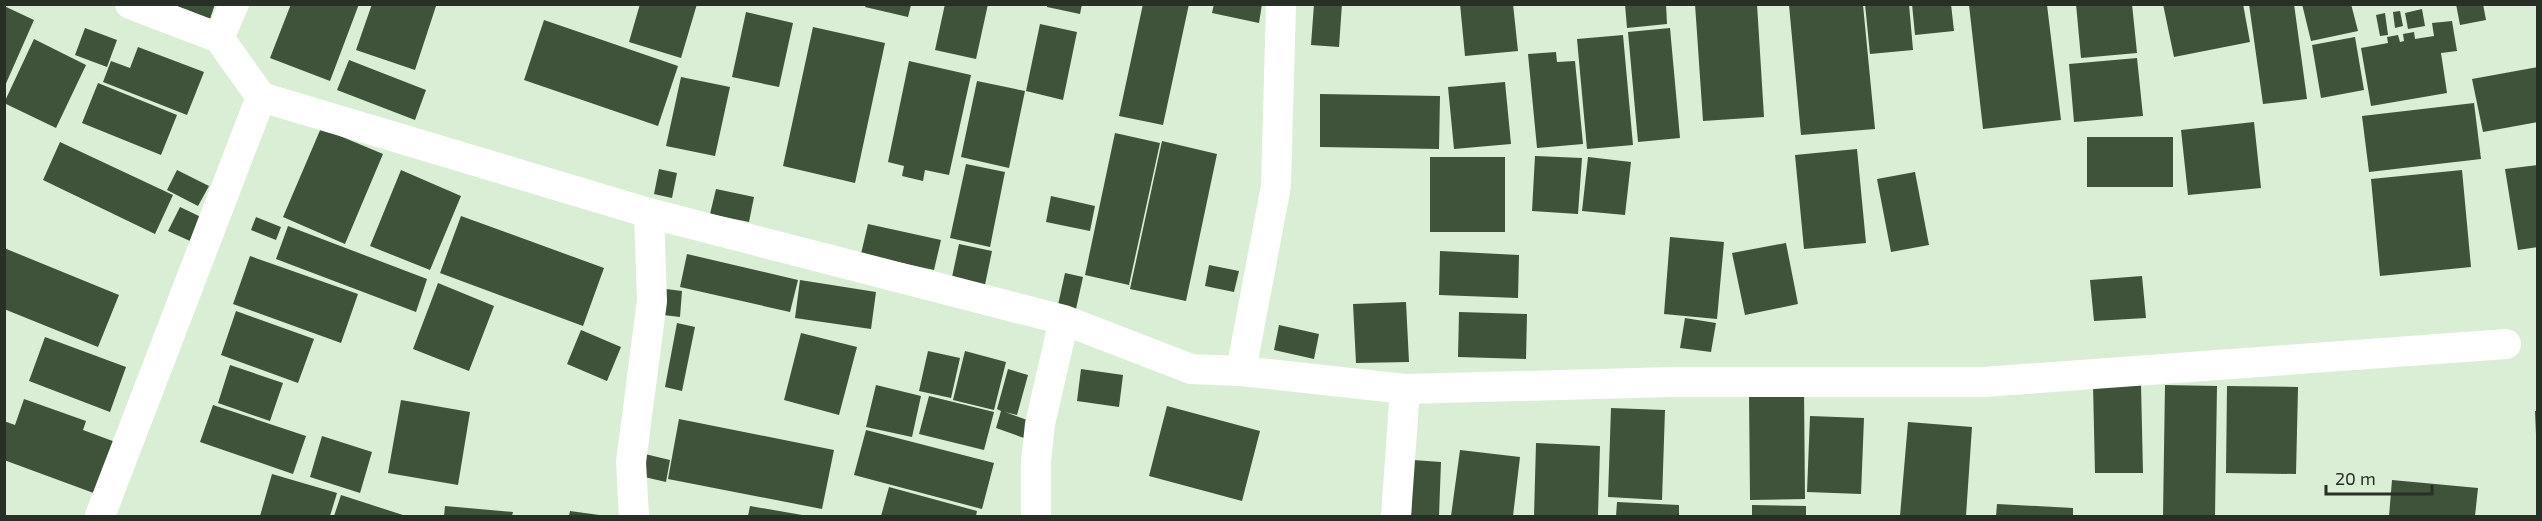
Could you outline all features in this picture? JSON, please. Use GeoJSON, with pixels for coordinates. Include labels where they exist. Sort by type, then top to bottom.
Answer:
{"type":"FeatureCollection","features":[{"type":"Feature","properties":{"kind":"street"},"geometry":{"type":"LineString","coordinates":[[130,4],[219,38],[261,97],[649,213],[1064,320],[1191,369],[1240,371],[1405,389],[1672,382],[1984,382],[2506,344]]}},
{"type":"Feature","properties":{"kind":"street"},"geometry":{"type":"LineString","coordinates":[[219,38],[234,4]]}},
{"type":"Feature","properties":{"kind":"street"},"geometry":{"type":"LineString","coordinates":[[1240,371],[1276,186],[1281,4]]}},
{"type":"Feature","properties":{"kind":"street"},"geometry":{"type":"LineString","coordinates":[[100,516],[261,97]]}},
{"type":"Feature","properties":{"kind":"street"},"geometry":{"type":"LineString","coordinates":[[634,516],[631,462],[652,301],[649,213]]}},
{"type":"Feature","properties":{"kind":"street"},"geometry":{"type":"LineString","coordinates":[[1036,516],[1036,460],[1040,424],[1064,320]]}},
{"type":"Feature","properties":{"kind":"street"},"geometry":{"type":"LineString","coordinates":[[1396,516],[1405,389]]}},
{"type":"Feature","properties":{"kind":"building"},"geometry":{"type":"Polygon","coordinates":[[[164,4],[215,4],[209,22],[164,4]]]}},
{"type":"Feature","properties":{"kind":"building"},"geometry":{"type":"Polygon","coordinates":[[[291,4],[359,4],[330,81],[270,58],[291,4]]]}},
{"type":"Feature","properties":{"kind":"building"},"geometry":{"type":"Polygon","coordinates":[[[372,4],[436,6],[415,70],[356,50],[372,4]]]}},
{"type":"Feature","properties":{"kind":"building"},"geometry":{"type":"Polygon","coordinates":[[[640,4],[697,4],[681,58],[629,42],[640,4]]]}},
{"type":"Feature","properties":{"kind":"building"},"geometry":{"type":"Polygon","coordinates":[[[945,4],[988,4],[976,59],[935,50],[945,4]]]}},
{"type":"Feature","properties":{"kind":"building"},"geometry":{"type":"Polygon","coordinates":[[[1047,4],[1082,4],[1080,14],[1047,7],[1047,4]]]}},
{"type":"Feature","properties":{"kind":"building"},"geometry":{"type":"Polygon","coordinates":[[[1143,4],[1189,4],[1163,125],[1119,116],[1143,4]]]}},
{"type":"Feature","properties":{"kind":"building"},"geometry":{"type":"Polygon","coordinates":[[[1214,4],[1262,4],[1259,23],[1212,13],[1214,4]]]}},
{"type":"Feature","properties":{"kind":"building"},"geometry":{"type":"Polygon","coordinates":[[[1314,4],[1342,4],[1339,47],[1311,45],[1314,4]]]}},
{"type":"Feature","properties":{"kind":"building"},"geometry":{"type":"Polygon","coordinates":[[[1460,4],[1513,4],[1518,51],[1465,56],[1460,4]]]}},
{"type":"Feature","properties":{"kind":"building"},"geometry":{"type":"Polygon","coordinates":[[[1625,4],[1666,4],[1667,24],[1627,28],[1625,4]]]}},
{"type":"Feature","properties":{"kind":"building"},"geometry":{"type":"Polygon","coordinates":[[[1695,4],[1757,4],[1764,117],[1703,121],[1695,4]]]}},
{"type":"Feature","properties":{"kind":"building"},"geometry":{"type":"Polygon","coordinates":[[[1865,4],[1909,4],[1913,50],[1870,54],[1865,4]]]}},
{"type":"Feature","properties":{"kind":"building"},"geometry":{"type":"Polygon","coordinates":[[[1912,4],[1951,4],[1954,31],[1915,35],[1912,4]]]}},
{"type":"Feature","properties":{"kind":"building"},"geometry":{"type":"Polygon","coordinates":[[[2076,4],[2132,4],[2137,53],[2081,58],[2076,4]]]}},
{"type":"Feature","properties":{"kind":"building"},"geometry":{"type":"Polygon","coordinates":[[[2163,4],[2243,4],[2250,42],[2174,57],[2163,4]]]}},
{"type":"Feature","properties":{"kind":"building"},"geometry":{"type":"Polygon","coordinates":[[[2249,4],[2294,4],[2307,99],[2263,104],[2249,4]]]}},
{"type":"Feature","properties":{"kind":"building"},"geometry":{"type":"Polygon","coordinates":[[[2302,4],[2351,4],[2358,31],[2311,41],[2302,4]]]}},
{"type":"Feature","properties":{"kind":"building"},"geometry":{"type":"Polygon","coordinates":[[[2456,4],[2483,4],[2486,20],[2460,25],[2456,4]]]}},
{"type":"Feature","properties":{"kind":"building"},"geometry":{"type":"Polygon","coordinates":[[[866,5],[911,5],[908,17],[865,7],[866,5]]]}},
{"type":"Feature","properties":{"kind":"building"},"geometry":{"type":"Polygon","coordinates":[[[1789,5],[1863,5],[1875,129],[1801,135],[1789,5]]]}},
{"type":"Feature","properties":{"kind":"building"},"geometry":{"type":"Polygon","coordinates":[[[1969,5],[2047,5],[2061,120],[1983,129],[1969,5]]]}},
{"type":"Feature","properties":{"kind":"building"},"geometry":{"type":"Polygon","coordinates":[[[4,6],[34,20],[4,88],[4,6]]]}},
{"type":"Feature","properties":{"kind":"building"},"geometry":{"type":"Polygon","coordinates":[[[2422,9],[2425,26],[2408,29],[2405,13],[2422,9]]]}},
{"type":"Feature","properties":{"kind":"building"},"geometry":{"type":"Polygon","coordinates":[[[2400,11],[2403,26],[2395,28],[2393,12],[2400,11]]]}},
{"type":"Feature","properties":{"kind":"building"},"geometry":{"type":"Polygon","coordinates":[[[746,12],[793,23],[779,87],[732,77],[746,12]]]}},
{"type":"Feature","properties":{"kind":"building"},"geometry":{"type":"Polygon","coordinates":[[[2385,13],[2388,35],[2380,36],[2376,15],[2385,13]]]}},
{"type":"Feature","properties":{"kind":"building"},"geometry":{"type":"Polygon","coordinates":[[[544,20],[678,66],[658,126],[524,80],[544,20]]]}},
{"type":"Feature","properties":{"kind":"building"},"geometry":{"type":"Polygon","coordinates":[[[2452,21],[2457,51],[2441,53],[2447,93],[2371,106],[2361,48],[2388,43],[2387,37],[2398,35],[2400,42],[2404,41],[2403,34],[2414,32],[2415,39],[2434,36],[2432,23],[2452,21]]]}},
{"type":"Feature","properties":{"kind":"building"},"geometry":{"type":"Polygon","coordinates":[[[1040,24],[1077,32],[1063,100],[1026,91],[1040,24]]]}},
{"type":"Feature","properties":{"kind":"building"},"geometry":{"type":"Polygon","coordinates":[[[813,27],[885,43],[855,183],[783,166],[813,27]]]}},
{"type":"Feature","properties":{"kind":"building"},"geometry":{"type":"Polygon","coordinates":[[[85,28],[117,40],[107,67],[75,55],[85,28]]]}},
{"type":"Feature","properties":{"kind":"building"},"geometry":{"type":"Polygon","coordinates":[[[1670,28],[1680,138],[1638,142],[1628,32],[1670,28]]]}},
{"type":"Feature","properties":{"kind":"building"},"geometry":{"type":"Polygon","coordinates":[[[1623,35],[1633,145],[1587,149],[1577,39],[1623,35]]]}},
{"type":"Feature","properties":{"kind":"building"},"geometry":{"type":"Polygon","coordinates":[[[2355,37],[2364,90],[2321,98],[2312,45],[2355,37]]]}},
{"type":"Feature","properties":{"kind":"building"},"geometry":{"type":"Polygon","coordinates":[[[34,39],[86,65],[56,128],[4,103],[34,39]]]}},
{"type":"Feature","properties":{"kind":"building"},"geometry":{"type":"Polygon","coordinates":[[[138,47],[204,72],[187,115],[103,82],[111,61],[130,68],[138,47]]]}},
{"type":"Feature","properties":{"kind":"building"},"geometry":{"type":"Polygon","coordinates":[[[1556,52],[1557,62],[1575,61],[1583,144],[1537,148],[1528,54],[1556,52]]]}},
{"type":"Feature","properties":{"kind":"building"},"geometry":{"type":"Polygon","coordinates":[[[2137,58],[2143,116],[2074,122],[2069,64],[2137,58]]]}},
{"type":"Feature","properties":{"kind":"building"},"geometry":{"type":"Polygon","coordinates":[[[349,60],[426,90],[415,120],[337,90],[349,60]]]}},
{"type":"Feature","properties":{"kind":"building"},"geometry":{"type":"Polygon","coordinates":[[[909,61],[971,75],[949,175],[925,170],[923,181],[902,176],[904,166],[888,162],[909,61]]]}},
{"type":"Feature","properties":{"kind":"building"},"geometry":{"type":"Polygon","coordinates":[[[2538,67],[2538,122],[2483,132],[2472,79],[2538,67]]]}},
{"type":"Feature","properties":{"kind":"building"},"geometry":{"type":"Polygon","coordinates":[[[681,77],[730,87],[715,156],[666,146],[681,77]]]}},
{"type":"Feature","properties":{"kind":"building"},"geometry":{"type":"Polygon","coordinates":[[[977,81],[1025,91],[1009,168],[961,157],[977,81]]]}},
{"type":"Feature","properties":{"kind":"building"},"geometry":{"type":"Polygon","coordinates":[[[1505,82],[1511,144],[1454,149],[1448,87],[1505,82]]]}},
{"type":"Feature","properties":{"kind":"building"},"geometry":{"type":"Polygon","coordinates":[[[98,83],[177,115],[161,155],[82,123],[98,83]]]}},
{"type":"Feature","properties":{"kind":"building"},"geometry":{"type":"Polygon","coordinates":[[[1320,94],[1440,96],[1439,149],[1320,147],[1320,94]]]}},
{"type":"Feature","properties":{"kind":"building"},"geometry":{"type":"Polygon","coordinates":[[[2474,103],[2481,159],[2369,172],[2362,116],[2474,103]]]}},
{"type":"Feature","properties":{"kind":"building"},"geometry":{"type":"Polygon","coordinates":[[[2254,122],[2261,188],[2188,195],[2181,130],[2254,122]]]}},
{"type":"Feature","properties":{"kind":"building"},"geometry":{"type":"Polygon","coordinates":[[[321,128],[383,154],[345,244],[283,217],[321,128]]]}},
{"type":"Feature","properties":{"kind":"building"},"geometry":{"type":"Polygon","coordinates":[[[1115,133],[1160,143],[1129,285],[1085,275],[1115,133]]]}},
{"type":"Feature","properties":{"kind":"building"},"geometry":{"type":"Polygon","coordinates":[[[2087,137],[2173,137],[2173,187],[2087,187],[2087,137]]]}},
{"type":"Feature","properties":{"kind":"building"},"geometry":{"type":"Polygon","coordinates":[[[1162,141],[1217,154],[1186,301],[1130,289],[1162,141]]]}},
{"type":"Feature","properties":{"kind":"building"},"geometry":{"type":"Polygon","coordinates":[[[60,142],[173,195],[155,234],[43,180],[60,142]]]}},
{"type":"Feature","properties":{"kind":"building"},"geometry":{"type":"Polygon","coordinates":[[[1857,149],[1866,243],[1804,249],[1795,155],[1857,149]]]}},
{"type":"Feature","properties":{"kind":"building"},"geometry":{"type":"Polygon","coordinates":[[[1535,156],[1582,158],[1578,214],[1532,211],[1535,156]]]}},
{"type":"Feature","properties":{"kind":"building"},"geometry":{"type":"Polygon","coordinates":[[[1430,157],[1505,157],[1505,232],[1430,232],[1430,157]]]}},
{"type":"Feature","properties":{"kind":"building"},"geometry":{"type":"Polygon","coordinates":[[[1588,157],[1631,162],[1625,215],[1582,211],[1588,157]]]}},
{"type":"Feature","properties":{"kind":"building"},"geometry":{"type":"Polygon","coordinates":[[[966,164],[1005,172],[990,247],[950,238],[966,164]]]}},
{"type":"Feature","properties":{"kind":"building"},"geometry":{"type":"Polygon","coordinates":[[[2538,165],[2538,247],[2518,250],[2505,169],[2538,165]]]}},
{"type":"Feature","properties":{"kind":"building"},"geometry":{"type":"Polygon","coordinates":[[[659,169],[677,173],[672,198],[654,194],[659,169]]]}},
{"type":"Feature","properties":{"kind":"building"},"geometry":{"type":"Polygon","coordinates":[[[177,170],[209,186],[198,206],[167,190],[177,170]]]}},
{"type":"Feature","properties":{"kind":"building"},"geometry":{"type":"Polygon","coordinates":[[[401,170],[461,196],[430,270],[370,246],[401,170]]]}},
{"type":"Feature","properties":{"kind":"building"},"geometry":{"type":"Polygon","coordinates":[[[2462,170],[2471,267],[2380,276],[2371,179],[2462,170]]]}},
{"type":"Feature","properties":{"kind":"building"},"geometry":{"type":"Polygon","coordinates":[[[1915,172],[1929,245],[1891,252],[1877,179],[1915,172]]]}},
{"type":"Feature","properties":{"kind":"building"},"geometry":{"type":"Polygon","coordinates":[[[716,189],[754,197],[749,222],[710,214],[716,189]]]}},
{"type":"Feature","properties":{"kind":"building"},"geometry":{"type":"Polygon","coordinates":[[[1051,196],[1095,206],[1090,231],[1046,222],[1051,196]]]}},
{"type":"Feature","properties":{"kind":"building"},"geometry":{"type":"Polygon","coordinates":[[[180,207],[201,217],[190,241],[168,231],[180,207]]]}},
{"type":"Feature","properties":{"kind":"building"},"geometry":{"type":"Polygon","coordinates":[[[461,216],[604,268],[583,326],[440,273],[461,216]]]}},
{"type":"Feature","properties":{"kind":"building"},"geometry":{"type":"Polygon","coordinates":[[[256,217],[281,227],[276,240],[251,230],[256,217]]]}},
{"type":"Feature","properties":{"kind":"building"},"geometry":{"type":"Polygon","coordinates":[[[868,224],[941,240],[934,270],[861,254],[868,224]]]}},
{"type":"Feature","properties":{"kind":"building"},"geometry":{"type":"Polygon","coordinates":[[[288,226],[427,279],[416,312],[276,259],[288,226]]]}},
{"type":"Feature","properties":{"kind":"building"},"geometry":{"type":"Polygon","coordinates":[[[1670,237],[1724,242],[1717,319],[1664,314],[1670,237]]]}},
{"type":"Feature","properties":{"kind":"building"},"geometry":{"type":"Polygon","coordinates":[[[1786,243],[1798,304],[1745,315],[1732,253],[1786,243]]]}},
{"type":"Feature","properties":{"kind":"building"},"geometry":{"type":"Polygon","coordinates":[[[959,244],[992,251],[985,285],[952,277],[959,244]]]}},
{"type":"Feature","properties":{"kind":"building"},"geometry":{"type":"Polygon","coordinates":[[[4,248],[119,295],[98,347],[4,309],[4,248]]]}},
{"type":"Feature","properties":{"kind":"building"},"geometry":{"type":"Polygon","coordinates":[[[1440,251],[1519,255],[1518,298],[1439,295],[1440,251]]]}},
{"type":"Feature","properties":{"kind":"building"},"geometry":{"type":"Polygon","coordinates":[[[687,254],[798,280],[790,312],[680,287],[687,254]]]}},
{"type":"Feature","properties":{"kind":"building"},"geometry":{"type":"Polygon","coordinates":[[[250,256],[358,294],[341,343],[233,304],[250,256]]]}},
{"type":"Feature","properties":{"kind":"building"},"geometry":{"type":"Polygon","coordinates":[[[1209,265],[1239,271],[1234,292],[1205,286],[1209,265]]]}},
{"type":"Feature","properties":{"kind":"building"},"geometry":{"type":"Polygon","coordinates":[[[1065,273],[1083,277],[1076,309],[1058,305],[1065,273]]]}},
{"type":"Feature","properties":{"kind":"building"},"geometry":{"type":"Polygon","coordinates":[[[2142,276],[2146,318],[2094,321],[2090,280],[2142,276]]]}},
{"type":"Feature","properties":{"kind":"building"},"geometry":{"type":"Polygon","coordinates":[[[800,280],[876,292],[871,329],[795,318],[800,280]]]}},
{"type":"Feature","properties":{"kind":"building"},"geometry":{"type":"Polygon","coordinates":[[[438,283],[494,306],[469,371],[413,349],[438,283]]]}},
{"type":"Feature","properties":{"kind":"building"},"geometry":{"type":"Polygon","coordinates":[[[666,289],[682,291],[680,317],[663,315],[666,289]]]}},
{"type":"Feature","properties":{"kind":"building"},"geometry":{"type":"Polygon","coordinates":[[[1406,302],[1409,362],[1356,363],[1353,304],[1406,302]]]}},
{"type":"Feature","properties":{"kind":"building"},"geometry":{"type":"Polygon","coordinates":[[[236,311],[314,339],[298,383],[221,355],[236,311]]]}},
{"type":"Feature","properties":{"kind":"building"},"geometry":{"type":"Polygon","coordinates":[[[1459,312],[1527,314],[1526,359],[1458,357],[1459,312]]]}},
{"type":"Feature","properties":{"kind":"building"},"geometry":{"type":"Polygon","coordinates":[[[1685,318],[1716,323],[1711,352],[1680,348],[1685,318]]]}},
{"type":"Feature","properties":{"kind":"building"},"geometry":{"type":"Polygon","coordinates":[[[677,323],[695,327],[682,391],[665,387],[677,323]]]}},
{"type":"Feature","properties":{"kind":"building"},"geometry":{"type":"Polygon","coordinates":[[[1279,325],[1319,334],[1314,359],[1274,350],[1279,325]]]}},
{"type":"Feature","properties":{"kind":"building"},"geometry":{"type":"Polygon","coordinates":[[[581,330],[621,347],[607,381],[567,364],[581,330]]]}},
{"type":"Feature","properties":{"kind":"building"},"geometry":{"type":"Polygon","coordinates":[[[801,333],[857,347],[839,415],[784,400],[801,333]]]}},
{"type":"Feature","properties":{"kind":"building"},"geometry":{"type":"Polygon","coordinates":[[[45,337],[126,367],[110,412],[29,381],[45,337]]]}},
{"type":"Feature","properties":{"kind":"building"},"geometry":{"type":"Polygon","coordinates":[[[928,351],[960,358],[951,398],[919,391],[928,351]]]}},
{"type":"Feature","properties":{"kind":"building"},"geometry":{"type":"Polygon","coordinates":[[[965,351],[1006,362],[994,410],[953,400],[965,351]]]}},
{"type":"Feature","properties":{"kind":"building"},"geometry":{"type":"Polygon","coordinates":[[[230,365],[283,383],[270,421],[218,403],[230,365]]]}},
{"type":"Feature","properties":{"kind":"building"},"geometry":{"type":"Polygon","coordinates":[[[1008,369],[1028,375],[1017,415],[1005,412],[1030,421],[1024,438],[996,428],[1001,411],[997,409],[1008,369]]]}},
{"type":"Feature","properties":{"kind":"building"},"geometry":{"type":"Polygon","coordinates":[[[1081,369],[1123,375],[1119,407],[1077,401],[1081,369]]]}},
{"type":"Feature","properties":{"kind":"building"},"geometry":{"type":"Polygon","coordinates":[[[2093,384],[2141,384],[2143,473],[2095,473],[2093,384]]]}},
{"type":"Feature","properties":{"kind":"building"},"geometry":{"type":"Polygon","coordinates":[[[876,385],[921,396],[912,437],[866,427],[876,385]]]}},
{"type":"Feature","properties":{"kind":"building"},"geometry":{"type":"Polygon","coordinates":[[[2165,385],[2217,386],[2215,516],[2163,516],[2165,385]]]}},
{"type":"Feature","properties":{"kind":"building"},"geometry":{"type":"Polygon","coordinates":[[[2227,386],[2298,387],[2296,474],[2226,473],[2227,386]]]}},
{"type":"Feature","properties":{"kind":"building"},"geometry":{"type":"Polygon","coordinates":[[[1749,392],[1804,392],[1805,499],[1750,500],[1749,392]]]}},
{"type":"Feature","properties":{"kind":"building"},"geometry":{"type":"Polygon","coordinates":[[[929,396],[994,412],[984,450],[919,434],[929,396]]]}},
{"type":"Feature","properties":{"kind":"building"},"geometry":{"type":"Polygon","coordinates":[[[24,399],[86,421],[83,430],[118,443],[99,495],[4,460],[4,421],[15,425],[24,399]]]}},
{"type":"Feature","properties":{"kind":"building"},"geometry":{"type":"Polygon","coordinates":[[[401,400],[470,412],[458,485],[388,473],[401,400]]]}},
{"type":"Feature","properties":{"kind":"building"},"geometry":{"type":"Polygon","coordinates":[[[213,405],[306,436],[293,474],[200,442],[213,405]]]}},
{"type":"Feature","properties":{"kind":"building"},"geometry":{"type":"Polygon","coordinates":[[[1167,406],[1260,431],[1242,501],[1149,476],[1167,406]]]}},
{"type":"Feature","properties":{"kind":"building"},"geometry":{"type":"Polygon","coordinates":[[[1611,408],[1665,410],[1662,500],[1608,497],[1611,408]]]}},
{"type":"Feature","properties":{"kind":"building"},"geometry":{"type":"Polygon","coordinates":[[[2535,411],[2538,411],[2538,434],[2536,434],[2535,411]]]}},
{"type":"Feature","properties":{"kind":"building"},"geometry":{"type":"Polygon","coordinates":[[[1810,416],[1864,418],[1861,494],[1807,492],[1810,416]]]}},
{"type":"Feature","properties":{"kind":"building"},"geometry":{"type":"Polygon","coordinates":[[[679,419],[834,450],[822,509],[668,479],[679,419]]]}},
{"type":"Feature","properties":{"kind":"building"},"geometry":{"type":"Polygon","coordinates":[[[1908,422],[1972,427],[1966,516],[1900,516],[1908,422]]]}},
{"type":"Feature","properties":{"kind":"building"},"geometry":{"type":"Polygon","coordinates":[[[866,430],[994,463],[982,509],[854,475],[866,430]]]}},
{"type":"Feature","properties":{"kind":"building"},"geometry":{"type":"Polygon","coordinates":[[[322,436],[372,452],[360,493],[310,477],[322,436]]]}},
{"type":"Feature","properties":{"kind":"building"},"geometry":{"type":"Polygon","coordinates":[[[1536,443],[1600,446],[1598,516],[1534,516],[1536,443]]]}},
{"type":"Feature","properties":{"kind":"building"},"geometry":{"type":"Polygon","coordinates":[[[1460,450],[1520,457],[1513,516],[1451,516],[1460,450]]]}},
{"type":"Feature","properties":{"kind":"building"},"geometry":{"type":"Polygon","coordinates":[[[645,454],[670,460],[666,482],[640,476],[645,454]]]}},
{"type":"Feature","properties":{"kind":"building"},"geometry":{"type":"Polygon","coordinates":[[[1413,460],[1441,462],[1439,516],[1411,516],[1413,460]]]}},
{"type":"Feature","properties":{"kind":"building"},"geometry":{"type":"Polygon","coordinates":[[[272,474],[337,493],[330,516],[260,516],[272,474]]]}},
{"type":"Feature","properties":{"kind":"building"},"geometry":{"type":"Polygon","coordinates":[[[2392,480],[2478,488],[2475,516],[2389,516],[2392,480]]]}},
{"type":"Feature","properties":{"kind":"building"},"geometry":{"type":"Polygon","coordinates":[[[889,487],[977,511],[976,516],[881,516],[889,487]]]}},
{"type":"Feature","properties":{"kind":"building"},"geometry":{"type":"Polygon","coordinates":[[[341,495],[406,516],[334,516],[341,495]]]}},
{"type":"Feature","properties":{"kind":"building"},"geometry":{"type":"Polygon","coordinates":[[[1617,502],[1679,505],[1679,516],[1616,516],[1617,502]]]}},
{"type":"Feature","properties":{"kind":"building"},"geometry":{"type":"Polygon","coordinates":[[[1997,504],[2073,508],[2073,516],[1996,516],[1997,504]]]}},
{"type":"Feature","properties":{"kind":"building"},"geometry":{"type":"Polygon","coordinates":[[[1752,505],[1806,506],[1806,516],[1752,516],[1752,505]]]}},
{"type":"Feature","properties":{"kind":"building"},"geometry":{"type":"Polygon","coordinates":[[[445,506],[513,512],[512,516],[444,516],[445,506]]]}},
{"type":"Feature","properties":{"kind":"building"},"geometry":{"type":"Polygon","coordinates":[[[750,506],[802,515],[802,516],[748,516],[750,506]]]}},
{"type":"Feature","properties":{"kind":"building"},"geometry":{"type":"Polygon","coordinates":[[[570,511],[599,515],[599,516],[569,516],[570,511]]]}}]}
